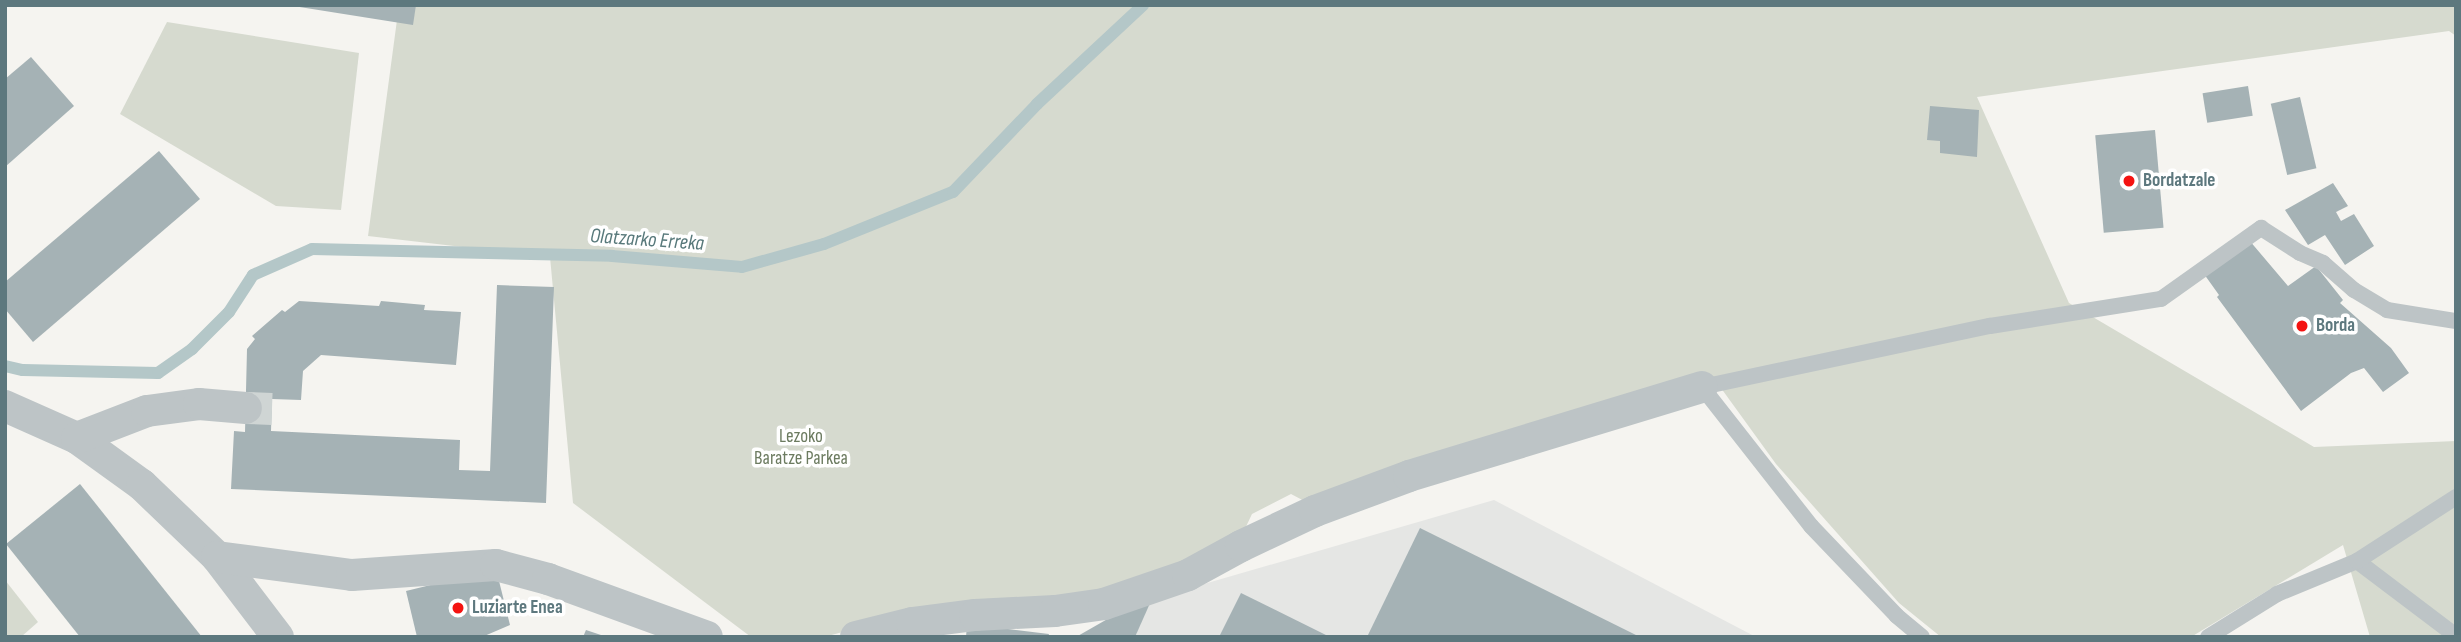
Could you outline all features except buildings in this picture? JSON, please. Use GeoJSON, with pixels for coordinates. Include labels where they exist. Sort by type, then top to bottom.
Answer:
{"type":"FeatureCollection","features":[{"type":"Feature","properties":{"kind":"street"},"geometry":{"type":"LineString","coordinates":[[856,637],[912,623],[962,616],[1055,611],[1104,604],[1188,575],[1315,511],[1409,476],[1702,387]]}},
{"type":"Feature","properties":{"kind":"street"},"geometry":{"type":"LineString","coordinates":[[77,438],[147,411],[199,404],[246,408]]}},
{"type":"Feature","properties":{"kind":"street"},"geometry":{"type":"LineString","coordinates":[[5,406],[77,438],[142,485],[217,557],[278,637]]}},
{"type":"Feature","properties":{"kind":"street"},"geometry":{"type":"LineString","coordinates":[[217,557],[352,575],[496,565],[548,579],[706,637]]}},
{"type":"Feature","properties":{"kind":"lane"},"geometry":{"type":"LineString","coordinates":[[1922,637],[1897,616],[1811,526],[1702,387],[1990,326],[2161,299],[2261,228],[2300,253],[2323,262],[2354,290],[2387,310],[2456,321]]}},
{"type":"Feature","properties":{"kind":"lane"},"geometry":{"type":"LineString","coordinates":[[2208,637],[2277,594],[2357,561],[2456,497]]}},
{"type":"Feature","properties":{"kind":"lane"},"geometry":{"type":"LineString","coordinates":[[2357,561],[2456,636]]}},
{"type":"Feature","properties":{"kind":"shaded area"},"geometry":{"type":"Polygon","coordinates":[[[1494,500],[1756,637],[1135,637],[1149,600],[1494,500]]]}},
{"type":"Feature","properties":{"kind":"green space","name":"Lezoko Baratze Parkea"},"geometry":{"type":"Polygon","coordinates":[[[399,5],[2456,5],[2456,36],[2449,31],[1977,97],[2069,303],[2314,447],[2456,441],[2456,637],[2370,637],[2343,545],[2191,637],[1941,637],[1899,603],[1776,464],[1713,377],[1310,504],[1291,494],[1252,514],[1242,535],[1181,574],[1110,590],[910,614],[824,637],[751,637],[573,503],[550,257],[368,236],[399,5]]]}},
{"type":"Feature","properties":{"kind":"green space"},"geometry":{"type":"Polygon","coordinates":[[[167,22],[359,53],[341,210],[276,206],[120,114],[167,22]]]}},
{"type":"Feature","properties":{"kind":"green space"},"geometry":{"type":"Polygon","coordinates":[[[5,580],[38,622],[21,637],[5,637],[5,580]]]}},
{"type":"Feature","properties":{"kind":"waterway","name":"Olatzarko Erreka"},"geometry":{"type":"LineString","coordinates":[[5,366],[23,370],[158,373],[192,349],[229,312],[253,275],[312,249],[612,256],[742,267],[824,244],[953,192],[1037,104],[1143,5]]}},
{"type":"Feature","properties":{"kind":"tunnel"},"geometry":{"type":"LineString","coordinates":[[246,408],[272,409]]}},
{"type":"Feature","properties":{"kind":"place","name":"Bordatzale"},"geometry":{"type":"Point","coordinates":[2129,181]}},
{"type":"Feature","properties":{"kind":"place","name":"Borda"},"geometry":{"type":"Point","coordinates":[2302,326]}},
{"type":"Feature","properties":{"kind":"place","name":"Luziarte Enea"},"geometry":{"type":"Point","coordinates":[458,608]}}]}
